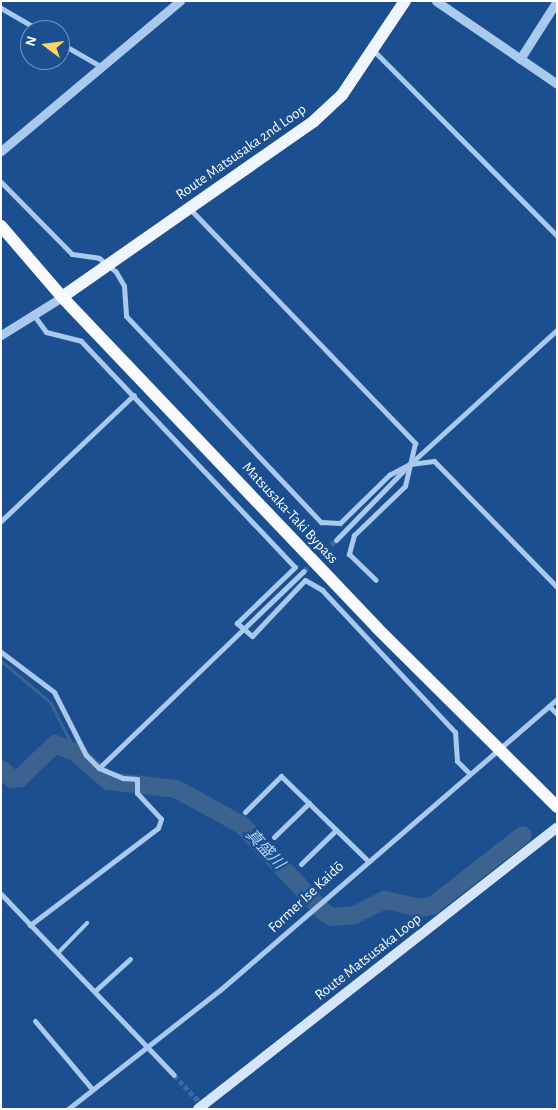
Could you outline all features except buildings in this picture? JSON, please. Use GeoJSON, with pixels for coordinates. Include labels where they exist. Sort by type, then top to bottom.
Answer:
{"type":"FeatureCollection","features":[{"type":"Feature","properties":{"kind":"highway","name":"Matsusaka-Taki Bypass"},"geometry":{"type":"LineString","coordinates":[[3,230],[62,297],[377,628],[500,748],[557,807]]}},
{"type":"Feature","properties":{"kind":"main road","name":"Route Matsusaka 2nd Loop"},"geometry":{"type":"LineString","coordinates":[[62,297],[190,209],[314,120],[342,95],[375,52],[405,1]]}},
{"type":"Feature","properties":{"kind":"main road","name":"Route Matsusaka Loop"},"geometry":{"type":"LineString","coordinates":[[198,1109],[557,828]]}},
{"type":"Feature","properties":{"kind":"street"},"geometry":{"type":"LineString","coordinates":[[1,151],[100,66],[180,1]]}},
{"type":"Feature","properties":{"kind":"street"},"geometry":{"type":"LineString","coordinates":[[436,1],[557,84]]}},
{"type":"Feature","properties":{"kind":"street"},"geometry":{"type":"LineString","coordinates":[[520,59],[557,1]]}},
{"type":"Feature","properties":{"kind":"street"},"geometry":{"type":"LineString","coordinates":[[1,8],[22,20]]}},
{"type":"Feature","properties":{"kind":"street"},"geometry":{"type":"LineString","coordinates":[[70,49],[100,66]]}},
{"type":"Feature","properties":{"kind":"street"},"geometry":{"type":"LineString","coordinates":[[375,52],[557,236]]}},
{"type":"Feature","properties":{"kind":"street"},"geometry":{"type":"LineString","coordinates":[[1,182],[72,254],[108,264],[124,286],[126,316],[321,522],[340,522],[389,475],[410,464],[434,461],[557,588]]}},
{"type":"Feature","properties":{"kind":"street"},"geometry":{"type":"LineString","coordinates":[[190,209],[415,443],[405,486],[354,536],[349,554],[376,580]]}},
{"type":"Feature","properties":{"kind":"street"},"geometry":{"type":"LineString","coordinates":[[1,335],[62,297]]}},
{"type":"Feature","properties":{"kind":"street"},"geometry":{"type":"LineString","coordinates":[[32,314],[46,332],[81,341],[295,567],[237,623],[243,630],[252,636],[305,580],[322,590],[455,732],[457,761],[470,774]]}},
{"type":"Feature","properties":{"kind":"street"},"geometry":{"type":"LineString","coordinates":[[336,540],[410,464],[557,330]]}},
{"type":"Feature","properties":{"kind":"street"},"geometry":{"type":"LineString","coordinates":[[1,521],[134,395]]}},
{"type":"Feature","properties":{"kind":"street"},"geometry":{"type":"LineString","coordinates":[[99,768],[304,571]]}},
{"type":"Feature","properties":{"kind":"street"},"geometry":{"type":"LineString","coordinates":[[1,652],[54,692],[86,755],[99,768],[123,778],[137,779],[137,793],[161,819],[158,828],[30,925]]}},
{"type":"Feature","properties":{"kind":"street","name":"Former Ise Kaidō"},"geometry":{"type":"LineString","coordinates":[[68,1109],[220,990],[366,859],[470,774],[557,699]]}},
{"type":"Feature","properties":{"kind":"street"},"geometry":{"type":"LineString","coordinates":[[549,706],[557,714]]}},
{"type":"Feature","properties":{"kind":"street"},"geometry":{"type":"LineString","coordinates":[[245,812],[281,776],[366,859]]}},
{"type":"Feature","properties":{"kind":"street"},"geometry":{"type":"LineString","coordinates":[[274,837],[309,803]]}},
{"type":"Feature","properties":{"kind":"street"},"geometry":{"type":"LineString","coordinates":[[301,864],[336,830]]}},
{"type":"Feature","properties":{"kind":"street"},"geometry":{"type":"LineString","coordinates":[[1,894],[149,1044],[174,1075]]}},
{"type":"Feature","properties":{"kind":"street"},"geometry":{"type":"LineString","coordinates":[[96,990],[130,959]]}},
{"type":"Feature","properties":{"kind":"street"},"geometry":{"type":"LineString","coordinates":[[35,1021],[92,1090]]}},
{"type":"Feature","properties":{"kind":"lane"},"geometry":{"type":"LineString","coordinates":[[58,953],[87,923]]}},
{"type":"Feature","properties":{"kind":"waterway"},"geometry":{"type":"LineString","coordinates":[[1,661],[50,702],[76,753]]}},
{"type":"Feature","properties":{"kind":"waterway","name":"真盛川"},"geometry":{"type":"LineString","coordinates":[[1,769],[12,779],[20,778],[55,744],[76,753],[108,781],[176,789],[242,825],[325,913],[333,917],[354,915],[385,900],[419,908],[432,906],[523,835]]}},
{"type":"Feature","properties":{"kind":"tunnel"},"geometry":{"type":"LineString","coordinates":[[304,571],[336,540]]}},
{"type":"Feature","properties":{"kind":"tunnel"},"geometry":{"type":"LineString","coordinates":[[174,1075],[204,1107]]}}]}
